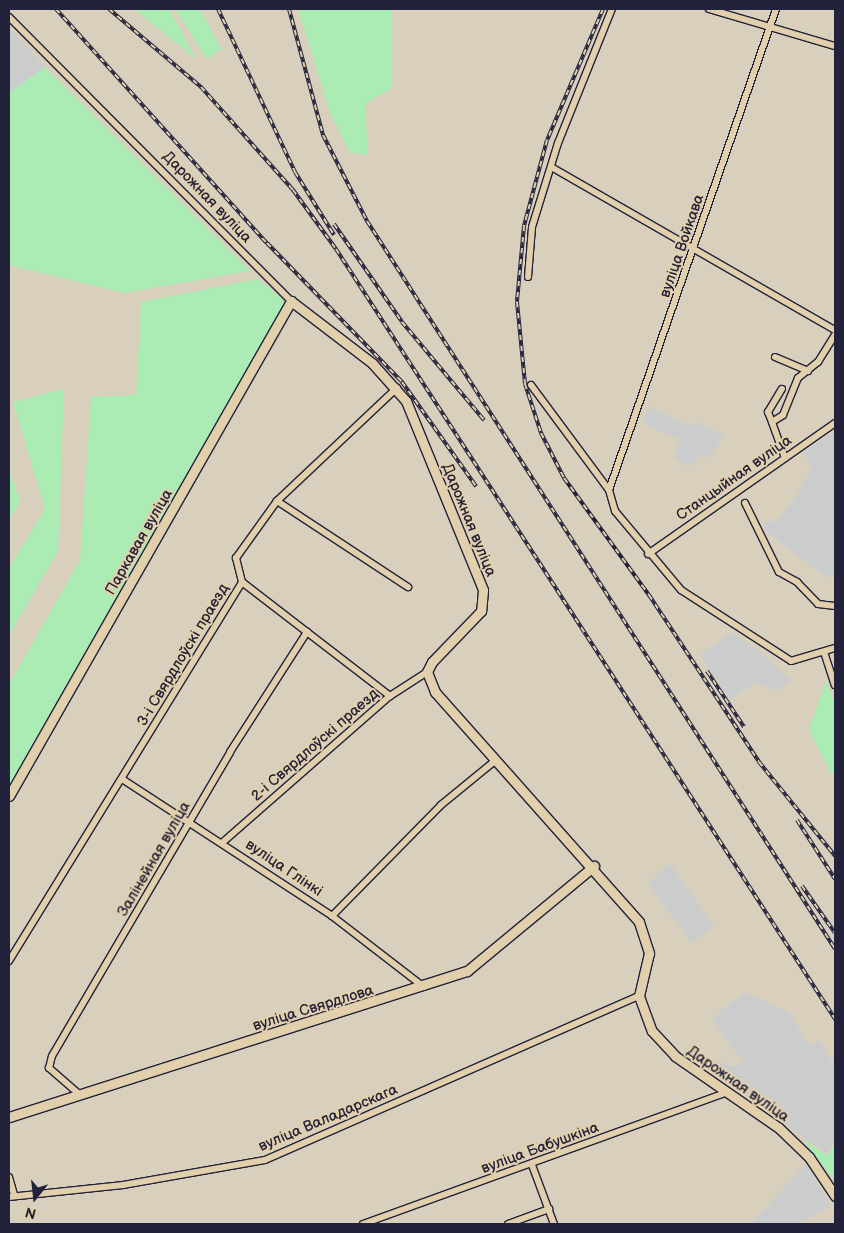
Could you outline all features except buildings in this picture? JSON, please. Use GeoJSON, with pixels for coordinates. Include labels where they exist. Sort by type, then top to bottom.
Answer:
{"type":"FeatureCollection","features":[{"type":"Feature","properties":{"kind":"street"},"geometry":{"type":"LineString","coordinates":[[528,277],[532,226],[553,168],[558,143],[612,9]]}},
{"type":"Feature","properties":{"kind":"street"},"geometry":{"type":"LineString","coordinates":[[709,9],[835,46]]}},
{"type":"Feature","properties":{"kind":"street","name":"вуліца Войкава"},"geometry":{"type":"LineString","coordinates":[[609,490],[776,9]]}},
{"type":"Feature","properties":{"kind":"street","name":"Дарожная вуліца"},"geometry":{"type":"LineString","coordinates":[[9,17],[291,302],[372,363],[397,388],[416,421],[483,590],[481,611],[427,672],[435,692],[594,866],[639,922],[648,941],[639,996],[652,1031],[666,1048],[724,1093],[779,1128],[809,1157],[835,1196]]}},
{"type":"Feature","properties":{"kind":"street"},"geometry":{"type":"LineString","coordinates":[[553,168],[692,252],[835,330]]}},
{"type":"Feature","properties":{"kind":"street","name":"Паркавая вуліца"},"geometry":{"type":"LineString","coordinates":[[9,796],[291,302]]}},
{"type":"Feature","properties":{"kind":"street"},"geometry":{"type":"LineString","coordinates":[[772,422],[783,415],[798,378],[808,370],[835,335]]}},
{"type":"Feature","properties":{"kind":"street"},"geometry":{"type":"LineString","coordinates":[[775,357],[808,370]]}},
{"type":"Feature","properties":{"kind":"street"},"geometry":{"type":"LineString","coordinates":[[531,385],[609,490],[615,511],[648,554],[682,590],[791,661],[835,648]]}},
{"type":"Feature","properties":{"kind":"street","name":"3-і Свярдлоўскі праезд"},"geometry":{"type":"LineString","coordinates":[[9,961],[242,582],[236,558],[277,501],[397,388]]}},
{"type":"Feature","properties":{"kind":"street"},"geometry":{"type":"LineString","coordinates":[[782,389],[768,412],[785,458]]}},
{"type":"Feature","properties":{"kind":"street","name":"Станцыйная вуліца"},"geometry":{"type":"LineString","coordinates":[[648,554],[835,423]]}},
{"type":"Feature","properties":{"kind":"street"},"geometry":{"type":"LineString","coordinates":[[277,501],[408,587]]}},
{"type":"Feature","properties":{"kind":"street"},"geometry":{"type":"LineString","coordinates":[[745,503],[779,572],[797,582],[818,604],[835,606]]}},
{"type":"Feature","properties":{"kind":"street"},"geometry":{"type":"LineString","coordinates":[[242,582],[390,696]]}},
{"type":"Feature","properties":{"kind":"street","name":"Залінейная вуліца"},"geometry":{"type":"LineString","coordinates":[[80,1094],[49,1068],[50,1062],[191,821],[307,632]]}},
{"type":"Feature","properties":{"kind":"street"},"geometry":{"type":"LineString","coordinates":[[824,652],[835,685]]}},
{"type":"Feature","properties":{"kind":"street","name":"2-і Свярдлоўскі праезд"},"geometry":{"type":"LineString","coordinates":[[223,842],[390,696],[427,672]]}},
{"type":"Feature","properties":{"kind":"street"},"geometry":{"type":"LineString","coordinates":[[332,916],[441,805],[496,760]]}},
{"type":"Feature","properties":{"kind":"street","name":"вуліца Глінкі"},"geometry":{"type":"LineString","coordinates":[[122,779],[191,821],[332,916],[425,987]]}},
{"type":"Feature","properties":{"kind":"street","name":"вуліца Свярдлова"},"geometry":{"type":"LineString","coordinates":[[9,1117],[425,987],[467,971],[594,866]]}},
{"type":"Feature","properties":{"kind":"street","name":"вуліца Валадарскага"},"geometry":{"type":"LineString","coordinates":[[12,1196],[132,1183],[265,1160],[639,996]]}},
{"type":"Feature","properties":{"kind":"street","name":"вуліца Бабушкіна"},"geometry":{"type":"LineString","coordinates":[[363,1224],[532,1165],[724,1093]]}},
{"type":"Feature","properties":{"kind":"street"},"geometry":{"type":"LineString","coordinates":[[532,1165],[554,1224]]}},
{"type":"Feature","properties":{"kind":"street"},"geometry":{"type":"LineString","coordinates":[[9,1178],[12,1196]]}},
{"type":"Feature","properties":{"kind":"street"},"geometry":{"type":"LineString","coordinates":[[508,1224],[549,1209]]}},
{"type":"Feature","properties":{"kind":"shaded area"},"geometry":{"type":"Polygon","coordinates":[[[9,28],[45,67],[9,94],[9,28]]]}},
{"type":"Feature","properties":{"kind":"shaded area"},"geometry":{"type":"Polygon","coordinates":[[[649,406],[692,427],[696,421],[724,436],[709,458],[702,455],[688,468],[674,458],[680,440],[643,423],[649,406]]]}},
{"type":"Feature","properties":{"kind":"shaded area"},"geometry":{"type":"Polygon","coordinates":[[[835,431],[835,570],[828,579],[764,530],[764,522],[776,521],[797,495],[812,467],[802,452],[835,431]]]}},
{"type":"Feature","properties":{"kind":"shaded area"},"geometry":{"type":"Polygon","coordinates":[[[731,632],[765,655],[790,680],[777,691],[754,683],[730,700],[700,655],[731,632]]]}},
{"type":"Feature","properties":{"kind":"shaded area"},"geometry":{"type":"Polygon","coordinates":[[[670,864],[714,926],[691,943],[648,883],[670,864]]]}},
{"type":"Feature","properties":{"kind":"shaded area"},"geometry":{"type":"Polygon","coordinates":[[[744,992],[790,1013],[809,1046],[819,1040],[835,1067],[835,1141],[827,1154],[711,1071],[717,1060],[730,1067],[744,1064],[712,1019],[744,992]]]}},
{"type":"Feature","properties":{"kind":"shaded area"},"geometry":{"type":"Polygon","coordinates":[[[806,1164],[831,1206],[798,1224],[751,1224],[806,1164]]]}},
{"type":"Feature","properties":{"kind":"green space"},"geometry":{"type":"Polygon","coordinates":[[[134,9],[169,9],[196,59],[134,9]]]}},
{"type":"Feature","properties":{"kind":"green space"},"geometry":{"type":"Polygon","coordinates":[[[175,9],[200,9],[221,49],[207,59],[175,9]]]}},
{"type":"Feature","properties":{"kind":"green space"},"geometry":{"type":"Polygon","coordinates":[[[298,9],[392,9],[392,88],[365,104],[368,155],[350,153],[330,113],[298,9]]]}},
{"type":"Feature","properties":{"kind":"green space"},"geometry":{"type":"Polygon","coordinates":[[[45,67],[250,271],[124,293],[9,265],[9,93],[45,67]]]}},
{"type":"Feature","properties":{"kind":"green space"},"geometry":{"type":"Polygon","coordinates":[[[258,279],[286,302],[9,788],[9,684],[80,560],[91,397],[136,395],[141,302],[258,279]]]}},
{"type":"Feature","properties":{"kind":"green space"},"geometry":{"type":"Polygon","coordinates":[[[64,389],[58,551],[9,635],[9,568],[45,509],[13,402],[64,389]]]}},
{"type":"Feature","properties":{"kind":"green space"},"geometry":{"type":"Polygon","coordinates":[[[9,470],[20,501],[9,520],[9,470]]]}},
{"type":"Feature","properties":{"kind":"green space"},"geometry":{"type":"Polygon","coordinates":[[[826,680],[835,706],[835,772],[831,774],[809,730],[826,680]]]}},
{"type":"Feature","properties":{"kind":"green space"},"geometry":{"type":"Polygon","coordinates":[[[803,1139],[827,1156],[835,1143],[835,1174],[830,1176],[803,1139]]]}},
{"type":"Feature","properties":{"kind":"railway"},"geometry":{"type":"LineString","coordinates":[[56,9],[267,243],[402,382],[476,486]]}},
{"type":"Feature","properties":{"kind":"railway"},"geometry":{"type":"LineString","coordinates":[[109,9],[201,87],[293,190],[336,249],[835,1019]]}},
{"type":"Feature","properties":{"kind":"railway"},"geometry":{"type":"LineString","coordinates":[[218,9],[295,172],[334,235]]}},
{"type":"Feature","properties":{"kind":"railway"},"geometry":{"type":"LineString","coordinates":[[289,9],[323,135],[367,221],[835,949]]}},
{"type":"Feature","properties":{"kind":"railway"},"geometry":{"type":"LineString","coordinates":[[603,9],[547,140],[524,226],[517,302],[525,384],[541,433],[564,478],[649,595],[759,762],[835,856]]}},
{"type":"Feature","properties":{"kind":"railway"},"geometry":{"type":"LineString","coordinates":[[334,224],[402,322],[484,420]]}},
{"type":"Feature","properties":{"kind":"railway"},"geometry":{"type":"LineString","coordinates":[[707,671],[744,727]]}},
{"type":"Feature","properties":{"kind":"railway"},"geometry":{"type":"LineString","coordinates":[[797,820],[835,879]]}},
{"type":"Feature","properties":{"kind":"railway"},"geometry":{"type":"LineString","coordinates":[[802,886],[835,933]]}}]}
